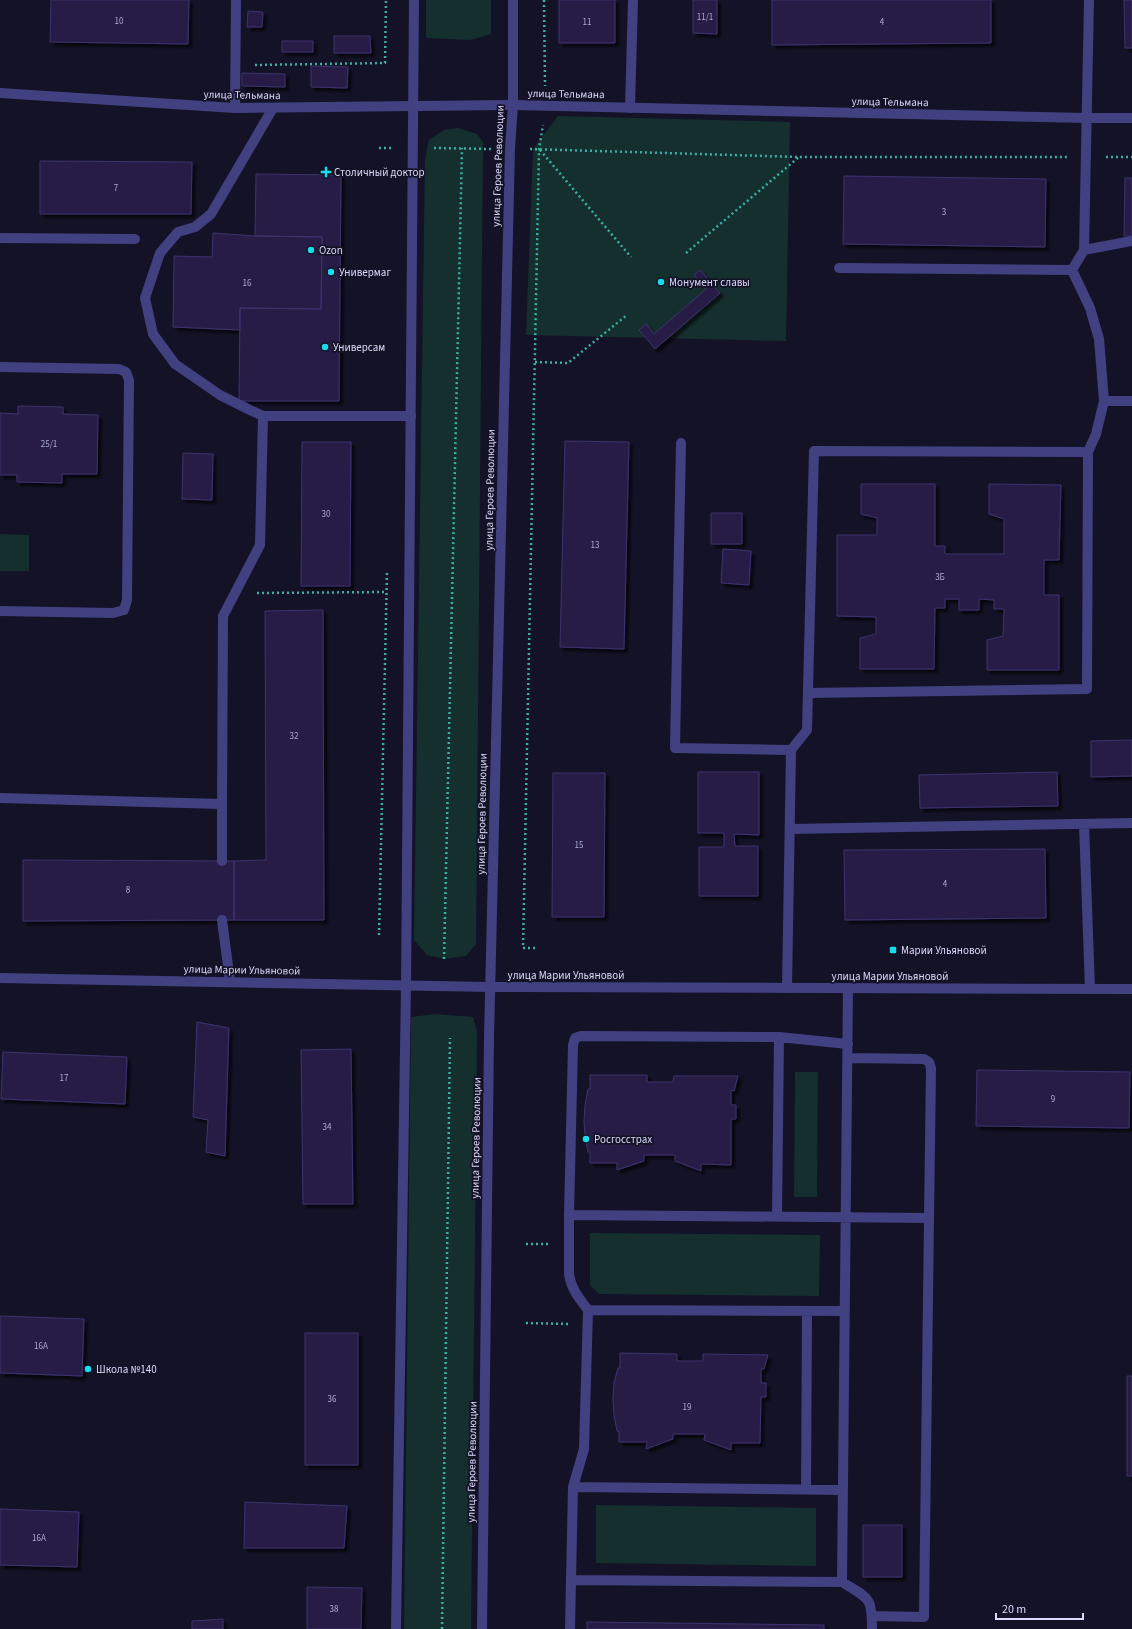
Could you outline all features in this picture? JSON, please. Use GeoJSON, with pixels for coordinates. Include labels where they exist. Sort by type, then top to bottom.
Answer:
{"type":"FeatureCollection","features":[{"type":"Feature","properties":{"kind":"street"},"geometry":{"type":"LineString","coordinates":[[235,108],[236,0]]}},
{"type":"Feature","properties":{"kind":"street"},"geometry":{"type":"LineString","coordinates":[[396,1629],[406,985],[410,416],[414,148],[414,0]]}},
{"type":"Feature","properties":{"kind":"street","name":"улица Героев Революции"},"geometry":{"type":"LineString","coordinates":[[482,1629],[490,987],[510,149],[513,105],[513,0]]}},
{"type":"Feature","properties":{"kind":"street"},"geometry":{"type":"LineString","coordinates":[[630,108],[633,0]]}},
{"type":"Feature","properties":{"kind":"street"},"geometry":{"type":"LineString","coordinates":[[1072,270],[1084,250],[1089,0]]}},
{"type":"Feature","properties":{"kind":"street","name":"улица Тельмана"},"geometry":{"type":"LineString","coordinates":[[0,93],[235,108],[513,105],[1132,118]]}},
{"type":"Feature","properties":{"kind":"street"},"geometry":{"type":"LineString","coordinates":[[273,108],[211,214],[195,227],[178,232],[160,253],[145,298],[153,334],[175,364],[220,395],[263,416],[410,416]]}},
{"type":"Feature","properties":{"kind":"street"},"geometry":{"type":"LineString","coordinates":[[0,238],[135,239]]}},
{"type":"Feature","properties":{"kind":"street"},"geometry":{"type":"LineString","coordinates":[[1084,250],[1132,241]]}},
{"type":"Feature","properties":{"kind":"street"},"geometry":{"type":"LineString","coordinates":[[839,268],[1072,270]]}},
{"type":"Feature","properties":{"kind":"street"},"geometry":{"type":"LineString","coordinates":[[808,693],[1087,689],[1088,452],[1096,434],[1104,401],[1099,339],[1090,308],[1072,270]]}},
{"type":"Feature","properties":{"kind":"street"},"geometry":{"type":"LineString","coordinates":[[0,367],[119,369],[126,372],[129,380],[126,600],[124,610],[114,613],[0,611]]}},
{"type":"Feature","properties":{"kind":"street"},"geometry":{"type":"LineString","coordinates":[[1104,401],[1132,401]]}},
{"type":"Feature","properties":{"kind":"street"},"geometry":{"type":"LineString","coordinates":[[222,861],[223,616],[260,545],[263,416]]}},
{"type":"Feature","properties":{"kind":"street"},"geometry":{"type":"LineString","coordinates":[[681,443],[675,748],[791,750]]}},
{"type":"Feature","properties":{"kind":"street"},"geometry":{"type":"LineString","coordinates":[[787,988],[791,750],[807,730],[814,451],[1088,452]]}},
{"type":"Feature","properties":{"kind":"street"},"geometry":{"type":"LineString","coordinates":[[0,798],[222,804]]}},
{"type":"Feature","properties":{"kind":"street"},"geometry":{"type":"LineString","coordinates":[[790,829],[1132,823]]}},
{"type":"Feature","properties":{"kind":"street"},"geometry":{"type":"LineString","coordinates":[[1084,824],[1090,988]]}},
{"type":"Feature","properties":{"kind":"street"},"geometry":{"type":"LineString","coordinates":[[222,920],[230,982]]}},
{"type":"Feature","properties":{"kind":"street","name":"улица Марии Ульяновой"},"geometry":{"type":"LineString","coordinates":[[0,978],[490,987],[1132,989]]}},
{"type":"Feature","properties":{"kind":"street"},"geometry":{"type":"LineString","coordinates":[[842,1582],[848,988]]}},
{"type":"Feature","properties":{"kind":"street"},"geometry":{"type":"LineString","coordinates":[[570,1629],[573,1487],[584,1449],[588,1310],[574,1292],[570,1283],[569,1274],[572,1045],[575,1038],[581,1036],[779,1037],[848,1044]]}},
{"type":"Feature","properties":{"kind":"street"},"geometry":{"type":"LineString","coordinates":[[777,1216],[779,1037]]}},
{"type":"Feature","properties":{"kind":"street"},"geometry":{"type":"LineString","coordinates":[[848,1058],[924,1059],[929,1062],[932,1068],[924,1617],[872,1616]]}},
{"type":"Feature","properties":{"kind":"street"},"geometry":{"type":"LineString","coordinates":[[569,1215],[929,1218]]}},
{"type":"Feature","properties":{"kind":"street"},"geometry":{"type":"LineString","coordinates":[[588,1310],[845,1311]]}},
{"type":"Feature","properties":{"kind":"street"},"geometry":{"type":"LineString","coordinates":[[806,1489],[807,1310]]}},
{"type":"Feature","properties":{"kind":"street"},"geometry":{"type":"LineString","coordinates":[[573,1487],[843,1490]]}},
{"type":"Feature","properties":{"kind":"street"},"geometry":{"type":"LineString","coordinates":[[571,1580],[842,1582],[864,1596],[870,1602],[872,1608],[872,1629]]}},
{"type":"Feature","properties":{"kind":"path"},"geometry":{"type":"LineString","coordinates":[[236,65],[385,63],[386,0]]}},
{"type":"Feature","properties":{"kind":"path"},"geometry":{"type":"LineString","coordinates":[[535,948],[523,948],[539,149],[545,106],[544,0]]}},
{"type":"Feature","properties":{"kind":"path"},"geometry":{"type":"LineString","coordinates":[[379,148],[539,149],[799,157],[1132,157]]}},
{"type":"Feature","properties":{"kind":"path"},"geometry":{"type":"LineString","coordinates":[[444,959],[462,148]]}},
{"type":"Feature","properties":{"kind":"path"},"geometry":{"type":"LineString","coordinates":[[539,149],[631,257]]}},
{"type":"Feature","properties":{"kind":"path"},"geometry":{"type":"LineString","coordinates":[[686,253],[799,157]]}},
{"type":"Feature","properties":{"kind":"path"},"geometry":{"type":"LineString","coordinates":[[535,362],[568,363],[627,315]]}},
{"type":"Feature","properties":{"kind":"path"},"geometry":{"type":"LineString","coordinates":[[379,935],[387,568]]}},
{"type":"Feature","properties":{"kind":"path"},"geometry":{"type":"LineString","coordinates":[[235,593],[387,592]]}},
{"type":"Feature","properties":{"kind":"path"},"geometry":{"type":"LineString","coordinates":[[442,1629],[450,1038]]}},
{"type":"Feature","properties":{"kind":"path"},"geometry":{"type":"LineString","coordinates":[[526,1323],[587,1324]]}},
{"type":"Feature","properties":{"kind":"green space"},"geometry":{"type":"Polygon","coordinates":[[[426,0],[491,0],[491,34],[471,40],[426,38],[426,0]]]}},
{"type":"Feature","properties":{"kind":"green space"},"geometry":{"type":"Polygon","coordinates":[[[558,116],[790,122],[786,341],[526,335],[533,149],[558,116]]]}},
{"type":"Feature","properties":{"kind":"green space"},"geometry":{"type":"Polygon","coordinates":[[[458,128],[477,134],[483,142],[476,944],[466,956],[444,959],[427,955],[414,940],[425,159],[429,140],[444,130],[458,128]]]}},
{"type":"Feature","properties":{"kind":"green space"},"geometry":{"type":"Polygon","coordinates":[[[0,534],[29,535],[29,571],[0,571],[0,534]]]}},
{"type":"Feature","properties":{"kind":"green space"},"geometry":{"type":"Polygon","coordinates":[[[435,1014],[473,1017],[477,1031],[471,1629],[404,1629],[411,1017],[435,1014]]]}},
{"type":"Feature","properties":{"kind":"green space"},"geometry":{"type":"Polygon","coordinates":[[[795,1072],[818,1072],[817,1197],[794,1197],[795,1072]]]}},
{"type":"Feature","properties":{"kind":"green space"},"geometry":{"type":"Polygon","coordinates":[[[590,1233],[820,1235],[819,1296],[599,1294],[590,1285],[590,1233]]]}},
{"type":"Feature","properties":{"kind":"green space"},"geometry":{"type":"Polygon","coordinates":[[[596,1505],[816,1508],[816,1566],[596,1563],[596,1505]]]}},
{"type":"Feature","properties":{"kind":"building"},"geometry":{"type":"Polygon","coordinates":[[[51,0],[189,0],[188,44],[50,42],[51,0]]]}},
{"type":"Feature","properties":{"kind":"building"},"geometry":{"type":"Polygon","coordinates":[[[559,0],[615,0],[615,43],[559,43],[559,0]]]}},
{"type":"Feature","properties":{"kind":"building"},"geometry":{"type":"Polygon","coordinates":[[[693,0],[717,0],[717,34],[693,33],[693,0]]]}},
{"type":"Feature","properties":{"kind":"building"},"geometry":{"type":"Polygon","coordinates":[[[772,0],[991,0],[991,43],[772,45],[772,0]]]}},
{"type":"Feature","properties":{"kind":"building"},"geometry":{"type":"Polygon","coordinates":[[[1124,0],[1132,0],[1132,48],[1125,48],[1124,0]]]}},
{"type":"Feature","properties":{"kind":"building"},"geometry":{"type":"Polygon","coordinates":[[[248,11],[263,12],[262,27],[247,27],[248,11]]]}},
{"type":"Feature","properties":{"kind":"building"},"geometry":{"type":"Polygon","coordinates":[[[334,36],[370,36],[371,53],[334,53],[334,36]]]}},
{"type":"Feature","properties":{"kind":"building"},"geometry":{"type":"Polygon","coordinates":[[[282,41],[313,41],[313,52],[282,52],[282,41]]]}},
{"type":"Feature","properties":{"kind":"building"},"geometry":{"type":"Polygon","coordinates":[[[311,66],[348,67],[347,88],[311,87],[311,66]]]}},
{"type":"Feature","properties":{"kind":"building"},"geometry":{"type":"Polygon","coordinates":[[[242,73],[285,74],[285,87],[242,86],[242,73]]]}},
{"type":"Feature","properties":{"kind":"building"},"geometry":{"type":"Polygon","coordinates":[[[40,161],[192,162],[191,214],[40,214],[40,161]]]}},
{"type":"Feature","properties":{"kind":"building","name":"Универмаг"},"geometry":{"type":"Polygon","coordinates":[[[256,174],[341,175],[339,401],[239,401],[240,308],[321,309],[322,237],[255,236],[256,174]]]}},
{"type":"Feature","properties":{"kind":"building"},"geometry":{"type":"Polygon","coordinates":[[[844,176],[1046,179],[1045,247],[843,244],[844,176]]]}},
{"type":"Feature","properties":{"kind":"building"},"geometry":{"type":"Polygon","coordinates":[[[1125,178],[1132,178],[1132,236],[1124,236],[1125,178]]]}},
{"type":"Feature","properties":{"kind":"building"},"geometry":{"type":"Polygon","coordinates":[[[213,233],[255,236],[322,237],[321,309],[240,308],[240,330],[173,327],[174,256],[212,257],[213,233]]]}},
{"type":"Feature","properties":{"kind":"building"},"geometry":{"type":"Polygon","coordinates":[[[700,270],[720,293],[655,349],[639,330],[646,324],[654,334],[706,289],[694,275],[700,270]]]}},
{"type":"Feature","properties":{"kind":"building"},"geometry":{"type":"Polygon","coordinates":[[[18,406],[63,407],[63,414],[98,415],[97,474],[62,474],[62,483],[17,482],[17,475],[0,475],[0,413],[18,414],[18,406]]]}},
{"type":"Feature","properties":{"kind":"building"},"geometry":{"type":"Polygon","coordinates":[[[565,441],[629,442],[624,649],[560,647],[565,441]]]}},
{"type":"Feature","properties":{"kind":"building"},"geometry":{"type":"Polygon","coordinates":[[[302,442],[351,442],[350,586],[301,586],[302,442]]]}},
{"type":"Feature","properties":{"kind":"building"},"geometry":{"type":"Polygon","coordinates":[[[183,453],[213,454],[212,500],[182,499],[183,453]]]}},
{"type":"Feature","properties":{"kind":"building"},"geometry":{"type":"Polygon","coordinates":[[[861,484],[935,484],[935,546],[945,546],[945,554],[1004,554],[1004,519],[989,514],[989,484],[1061,485],[1059,560],[1044,560],[1044,595],[1059,595],[1059,670],[987,670],[987,640],[1003,636],[1004,609],[994,609],[994,600],[979,599],[979,610],[959,610],[959,599],[945,599],[945,608],[935,608],[934,669],[860,669],[860,638],[876,634],[876,617],[837,616],[837,535],[877,535],[877,518],[861,514],[861,484]]]}},
{"type":"Feature","properties":{"kind":"building"},"geometry":{"type":"Polygon","coordinates":[[[711,513],[742,513],[742,544],[711,544],[711,513]]]}},
{"type":"Feature","properties":{"kind":"building"},"geometry":{"type":"Polygon","coordinates":[[[723,549],[751,551],[749,585],[721,583],[723,549]]]}},
{"type":"Feature","properties":{"kind":"building"},"geometry":{"type":"Polygon","coordinates":[[[323,610],[324,920],[234,920],[234,861],[266,860],[265,611],[323,610]]]}},
{"type":"Feature","properties":{"kind":"building"},"geometry":{"type":"Polygon","coordinates":[[[1132,740],[1132,776],[1091,777],[1091,741],[1132,740]]]}},
{"type":"Feature","properties":{"kind":"building"},"geometry":{"type":"Polygon","coordinates":[[[698,772],[759,772],[759,835],[734,834],[735,846],[758,846],[758,896],[699,896],[699,847],[724,847],[724,833],[698,833],[698,772]]]}},
{"type":"Feature","properties":{"kind":"building"},"geometry":{"type":"Polygon","coordinates":[[[1057,772],[1058,806],[920,808],[919,775],[1057,772]]]}},
{"type":"Feature","properties":{"kind":"building"},"geometry":{"type":"Polygon","coordinates":[[[553,773],[605,773],[604,917],[552,917],[553,773]]]}},
{"type":"Feature","properties":{"kind":"building"},"geometry":{"type":"Polygon","coordinates":[[[1045,849],[1046,918],[845,920],[844,850],[1045,849]]]}},
{"type":"Feature","properties":{"kind":"building"},"geometry":{"type":"Polygon","coordinates":[[[23,860],[234,861],[234,920],[23,921],[23,860]]]}},
{"type":"Feature","properties":{"kind":"building"},"geometry":{"type":"Polygon","coordinates":[[[197,1022],[229,1028],[225,1156],[206,1152],[208,1120],[193,1117],[197,1022]]]}},
{"type":"Feature","properties":{"kind":"building"},"geometry":{"type":"Polygon","coordinates":[[[351,1049],[353,1204],[303,1204],[301,1050],[351,1049]]]}},
{"type":"Feature","properties":{"kind":"building"},"geometry":{"type":"Polygon","coordinates":[[[3,1052],[127,1057],[125,1104],[1,1099],[3,1052]]]}},
{"type":"Feature","properties":{"kind":"building"},"geometry":{"type":"Polygon","coordinates":[[[977,1070],[1130,1072],[1129,1128],[976,1126],[977,1070]]]}},
{"type":"Feature","properties":{"kind":"building"},"geometry":{"type":"Polygon","coordinates":[[[590,1075],[647,1075],[647,1082],[673,1082],[674,1076],[738,1076],[734,1091],[731,1090],[731,1105],[736,1105],[736,1119],[731,1119],[731,1165],[701,1164],[701,1171],[675,1161],[675,1155],[644,1155],[644,1161],[617,1170],[617,1163],[590,1163],[590,1152],[588,1152],[584,1121],[588,1089],[590,1089],[590,1075]]]}},
{"type":"Feature","properties":{"kind":"building"},"geometry":{"type":"Polygon","coordinates":[[[0,1316],[84,1319],[82,1376],[0,1373],[0,1316]]]}},
{"type":"Feature","properties":{"kind":"building"},"geometry":{"type":"Polygon","coordinates":[[[305,1333],[358,1333],[358,1465],[305,1465],[305,1333]]]}},
{"type":"Feature","properties":{"kind":"building"},"geometry":{"type":"Polygon","coordinates":[[[620,1353],[677,1354],[677,1361],[703,1361],[703,1354],[768,1355],[764,1369],[761,1369],[761,1383],[766,1383],[766,1397],[761,1397],[760,1443],[731,1443],[731,1450],[704,1440],[705,1434],[673,1434],[673,1439],[646,1449],[647,1442],[619,1442],[619,1431],[617,1431],[614,1415],[613,1399],[614,1383],[618,1368],[620,1368],[620,1353]]]}},
{"type":"Feature","properties":{"kind":"building"},"geometry":{"type":"Polygon","coordinates":[[[1127,1376],[1132,1376],[1132,1476],[1127,1476],[1127,1376]]]}},
{"type":"Feature","properties":{"kind":"building"},"geometry":{"type":"Polygon","coordinates":[[[245,1502],[347,1506],[344,1548],[244,1548],[245,1502]]]}},
{"type":"Feature","properties":{"kind":"building"},"geometry":{"type":"Polygon","coordinates":[[[0,1509],[79,1512],[77,1567],[0,1565],[0,1509]]]}},
{"type":"Feature","properties":{"kind":"building"},"geometry":{"type":"Polygon","coordinates":[[[863,1525],[902,1525],[902,1577],[863,1577],[863,1525]]]}},
{"type":"Feature","properties":{"kind":"building"},"geometry":{"type":"Polygon","coordinates":[[[307,1587],[362,1588],[361,1629],[307,1629],[307,1587]]]}},
{"type":"Feature","properties":{"kind":"building"},"geometry":{"type":"Polygon","coordinates":[[[223,1619],[223,1629],[192,1629],[192,1621],[223,1619]]]}},
{"type":"Feature","properties":{"kind":"building"},"geometry":{"type":"Polygon","coordinates":[[[587,1622],[824,1625],[824,1629],[587,1629],[587,1622]]]}},
{"type":"Feature","properties":{"kind":"place","name":"Столичный доктор"},"geometry":{"type":"Point","coordinates":[326,172]}},
{"type":"Feature","properties":{"kind":"place","name":"Ozon"},"geometry":{"type":"Point","coordinates":[311,250]}},
{"type":"Feature","properties":{"kind":"place","name":"Универмаг"},"geometry":{"type":"Point","coordinates":[331,272]}},
{"type":"Feature","properties":{"kind":"place","name":"Монумент славы"},"geometry":{"type":"Point","coordinates":[661,282]}},
{"type":"Feature","properties":{"kind":"place","name":"Универсам"},"geometry":{"type":"Point","coordinates":[325,347]}},
{"type":"Feature","properties":{"kind":"place","name":"Марии Ульяновой"},"geometry":{"type":"Point","coordinates":[893,950]}},
{"type":"Feature","properties":{"kind":"place","name":"Росгосстрах"},"geometry":{"type":"Point","coordinates":[586,1139]}},
{"type":"Feature","properties":{"kind":"place","name":"Школа №140"},"geometry":{"type":"Point","coordinates":[88,1369]}}]}
